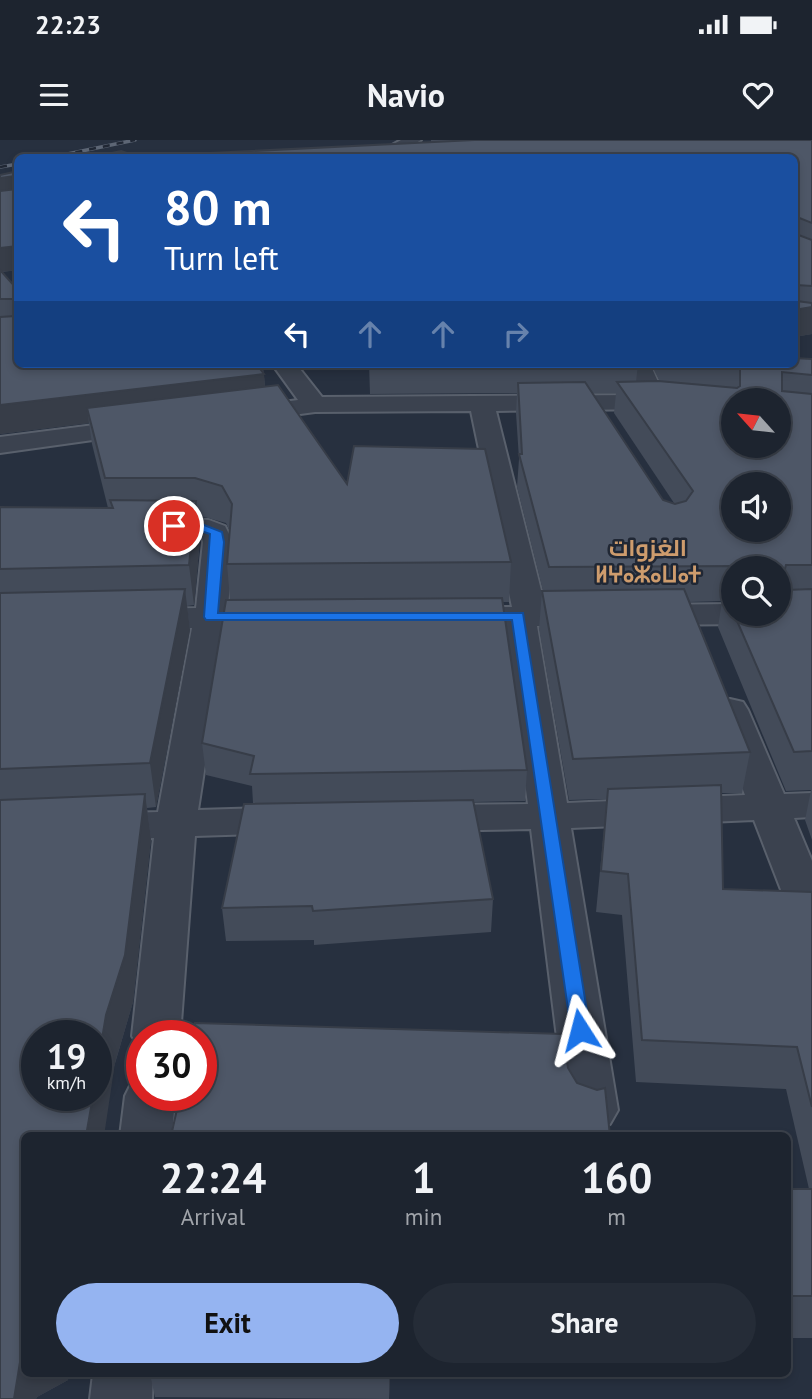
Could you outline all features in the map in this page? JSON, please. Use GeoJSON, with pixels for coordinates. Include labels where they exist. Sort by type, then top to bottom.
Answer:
{"type":"FeatureCollection","features":[{"type":"Feature","properties":{"kind":"street"},"geometry":{"type":"LineString","coordinates":[[385,154],[413,140]]}},
{"type":"Feature","properties":{"kind":"street"},"geometry":{"type":"LineString","coordinates":[[287,368],[315,405]]}},
{"type":"Feature","properties":{"kind":"street"},"geometry":{"type":"LineString","coordinates":[[640,368],[655,402]]}},
{"type":"Feature","properties":{"kind":"street"},"geometry":{"type":"LineString","coordinates":[[219,417],[315,405],[591,401],[721,407]]}},
{"type":"Feature","properties":{"kind":"street"},"geometry":{"type":"LineString","coordinates":[[591,401],[606,424]]}},
{"type":"Feature","properties":{"kind":"street"},"geometry":{"type":"LineString","coordinates":[[481,402],[524,616],[549,816],[592,1110]]}},
{"type":"Feature","properties":{"kind":"street"},"geometry":{"type":"LineString","coordinates":[[0,445],[164,424]]}},
{"type":"Feature","properties":{"kind":"street"},"geometry":{"type":"LineString","coordinates":[[107,527],[199,527],[215,532],[218,542],[211,617],[176,822],[157,1020]]}},
{"type":"Feature","properties":{"kind":"street"},"geometry":{"type":"LineString","coordinates":[[421,617],[721,615]]}},
{"type":"Feature","properties":{"kind":"street"},"geometry":{"type":"LineString","coordinates":[[694,616],[812,913]]}},
{"type":"Feature","properties":{"kind":"street"},"geometry":{"type":"LineString","coordinates":[[105,620],[309,617]]}},
{"type":"Feature","properties":{"kind":"street"},"geometry":{"type":"LineString","coordinates":[[384,819],[549,816],[812,805]]}},
{"type":"Feature","properties":{"kind":"street"},"geometry":{"type":"LineString","coordinates":[[0,830],[176,822],[328,820]]}},
{"type":"Feature","properties":{"kind":"street"},"geometry":{"type":"LineString","coordinates":[[146,1132],[148,1111]]}},
{"type":"Feature","properties":{"kind":"street"},"geometry":{"type":"LineString","coordinates":[[121,1399],[123,1377]]}},
{"type":"Feature","properties":{"kind":"building"},"geometry":{"type":"Polygon","coordinates":[[[474,140],[812,140],[812,223],[798,217],[798,154],[211,153],[474,140]]]}},
{"type":"Feature","properties":{"kind":"building"},"geometry":{"type":"Polygon","coordinates":[[[121,151],[130,154],[107,154],[121,151]]]}},
{"type":"Feature","properties":{"kind":"building"},"geometry":{"type":"Polygon","coordinates":[[[14,172],[14,176],[0,178],[0,175],[14,172]]]}},
{"type":"Feature","properties":{"kind":"building"},"geometry":{"type":"Polygon","coordinates":[[[14,189],[14,246],[0,248],[0,191],[14,189]]]}},
{"type":"Feature","properties":{"kind":"building"},"geometry":{"type":"Polygon","coordinates":[[[798,235],[812,240],[812,286],[798,285],[798,235]]]}},
{"type":"Feature","properties":{"kind":"building"},"geometry":{"type":"Polygon","coordinates":[[[0,270],[14,286],[14,299],[0,299],[0,270]]]}},
{"type":"Feature","properties":{"kind":"building"},"geometry":{"type":"Polygon","coordinates":[[[798,301],[812,303],[812,307],[798,309],[798,301]]]}},
{"type":"Feature","properties":{"kind":"building"},"geometry":{"type":"Polygon","coordinates":[[[14,316],[14,368],[260,368],[264,374],[0,405],[0,317],[14,316]]]}},
{"type":"Feature","properties":{"kind":"building"},"geometry":{"type":"Polygon","coordinates":[[[798,358],[812,359],[812,375],[782,372],[782,388],[737,388],[740,386],[740,369],[728,368],[798,368],[798,358]]]}},
{"type":"Feature","properties":{"kind":"building"},"geometry":{"type":"Polygon","coordinates":[[[658,381],[737,388],[721,388],[721,458],[791,458],[791,392],[812,394],[812,565],[791,565],[791,556],[721,556],[721,566],[549,567],[519,454],[522,454],[518,383],[585,382],[663,500],[675,504],[686,501],[693,491],[617,382],[658,381]]]}},
{"type":"Feature","properties":{"kind":"building"},"geometry":{"type":"Polygon","coordinates":[[[278,385],[347,484],[354,446],[485,449],[511,562],[227,564],[232,504],[222,486],[195,478],[105,478],[87,408],[278,385]]]}},
{"type":"Feature","properties":{"kind":"building"},"geometry":{"type":"Polygon","coordinates":[[[110,500],[196,501],[189,565],[0,569],[0,507],[113,508],[110,500]]]}},
{"type":"Feature","properties":{"kind":"building"},"geometry":{"type":"Polygon","coordinates":[[[185,589],[150,763],[0,769],[0,593],[185,589]]]}},
{"type":"Feature","properties":{"kind":"building"},"geometry":{"type":"Polygon","coordinates":[[[684,589],[750,752],[573,759],[542,591],[684,589]]]}},
{"type":"Feature","properties":{"kind":"building"},"geometry":{"type":"Polygon","coordinates":[[[812,589],[812,751],[794,752],[739,626],[791,626],[791,590],[812,589]]]}},
{"type":"Feature","properties":{"kind":"building"},"geometry":{"type":"Polygon","coordinates":[[[502,598],[527,770],[250,774],[254,756],[202,743],[226,600],[502,598]]]}},
{"type":"Feature","properties":{"kind":"building"},"geometry":{"type":"Polygon","coordinates":[[[721,785],[723,889],[812,892],[812,1107],[797,1047],[642,1040],[628,874],[601,871],[608,789],[721,785]]]}},
{"type":"Feature","properties":{"kind":"building"},"geometry":{"type":"Polygon","coordinates":[[[145,794],[125,955],[105,1020],[21,1020],[21,1111],[90,1111],[87,1132],[21,1132],[21,1356],[14,1399],[0,1399],[0,800],[145,794]]]}},
{"type":"Feature","properties":{"kind":"building"},"geometry":{"type":"Polygon","coordinates":[[[473,800],[493,899],[313,911],[312,906],[222,908],[244,804],[473,800]]]}},
{"type":"Feature","properties":{"kind":"building"},"geometry":{"type":"Polygon","coordinates":[[[217,1024],[563,1034],[568,1068],[577,1083],[597,1090],[605,1088],[610,1132],[172,1132],[177,1111],[217,1111],[217,1024]]]}},
{"type":"Feature","properties":{"kind":"building"},"geometry":{"type":"Polygon","coordinates":[[[791,1189],[812,1189],[812,1296],[791,1296],[791,1189]]]}},
{"type":"Feature","properties":{"kind":"railway"},"geometry":{"type":"LineString","coordinates":[[67,154],[135,140]]}},
{"type":"Feature","properties":{"kind":"railway"},"geometry":{"type":"LineString","coordinates":[[0,167],[14,165]]}},
{"type":"Feature","properties":{"kind":"district","name":"الغزوات ⵍⵖⴰⵣⴰⵡⴰⵜ"},"geometry":{"type":"Point","coordinates":[648,560]}},
{"type":"Feature","properties":{"kind":"route"},"geometry":{"type":"LineString","coordinates":[[174,526],[199,527],[215,532],[218,542],[211,617],[518,616],[528,668],[580,1030]]}}]}
